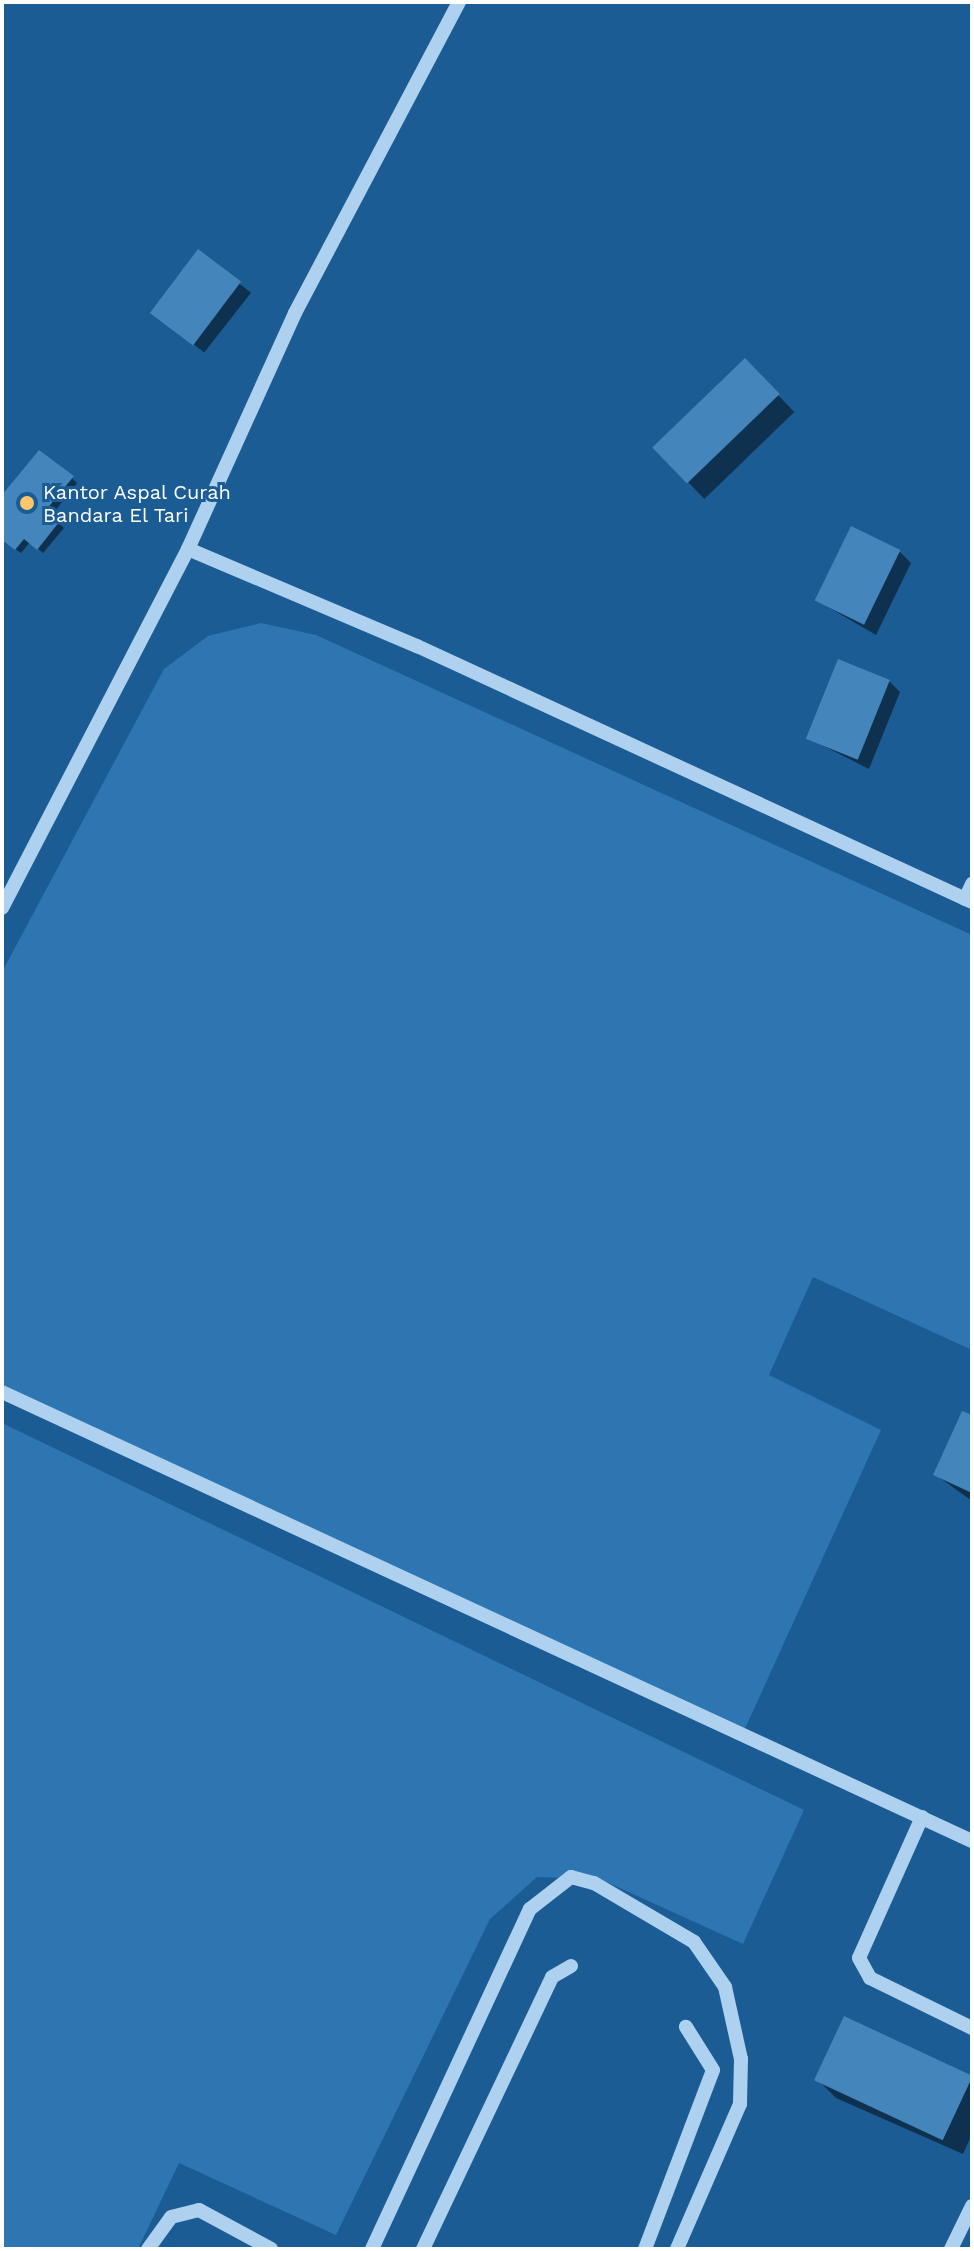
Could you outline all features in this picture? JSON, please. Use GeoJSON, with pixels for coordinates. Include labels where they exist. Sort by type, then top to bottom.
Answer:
{"type":"FeatureCollection","features":[{"type":"Feature","properties":{"kind":"street"},"geometry":{"type":"LineString","coordinates":[[2,908],[188,549],[295,313],[459,2]]}},
{"type":"Feature","properties":{"kind":"street"},"geometry":{"type":"LineString","coordinates":[[188,549],[417,646],[968,901],[972,884]]}},
{"type":"Feature","properties":{"kind":"street"},"geometry":{"type":"LineString","coordinates":[[2,1392],[972,1841]]}},
{"type":"Feature","properties":{"kind":"street"},"geometry":{"type":"LineString","coordinates":[[922,1817],[859,1958],[870,1978],[972,2028]]}},
{"type":"Feature","properties":{"kind":"street"},"geometry":{"type":"LineString","coordinates":[[372,2249],[530,1909],[571,1877],[594,1883],[694,1942],[725,1987],[741,2059],[740,2104],[677,2249]]}},
{"type":"Feature","properties":{"kind":"street"},"geometry":{"type":"LineString","coordinates":[[423,2249],[552,1977],[571,1966]]}},
{"type":"Feature","properties":{"kind":"street"},"geometry":{"type":"LineString","coordinates":[[645,2249],[713,2070],[686,2027]]}},
{"type":"Feature","properties":{"kind":"street"},"geometry":{"type":"LineString","coordinates":[[951,2249],[972,2206]]}},
{"type":"Feature","properties":{"kind":"street"},"geometry":{"type":"LineString","coordinates":[[148,2249],[171,2217],[199,2210],[271,2249]]}},
{"type":"Feature","properties":{"kind":"shaded area"},"geometry":{"type":"Polygon","coordinates":[[[261,623],[316,635],[972,935],[972,1350],[813,1277],[769,1375],[881,1430],[743,1733],[2,1386],[2,972],[164,669],[208,636],[261,623]]]}},
{"type":"Feature","properties":{"kind":"shaded area"},"geometry":{"type":"Polygon","coordinates":[[[2,1423],[804,1810],[743,1944],[600,1879],[537,1877],[490,1919],[336,2235],[179,2163],[138,2249],[2,2249],[2,1423]]]}},
{"type":"Feature","properties":{"kind":"building"},"geometry":{"type":"Polygon","coordinates":[[[198,249],[241,281],[193,345],[150,313],[198,249]]]}},
{"type":"Feature","properties":{"kind":"building"},"geometry":{"type":"Polygon","coordinates":[[[745,358],[780,394],[687,484],[652,448],[745,358]]]}},
{"type":"Feature","properties":{"kind":"building","name":"Kantor Aspal Curah Bandara El Tari"},"geometry":{"type":"Polygon","coordinates":[[[39,450],[74,476],[46,510],[60,521],[37,550],[24,539],[15,550],[2,540],[2,495],[39,450]]]}},
{"type":"Feature","properties":{"kind":"building"},"geometry":{"type":"Polygon","coordinates":[[[851,526],[900,550],[864,625],[815,601],[851,526]]]}},
{"type":"Feature","properties":{"kind":"building"},"geometry":{"type":"Polygon","coordinates":[[[838,659],[890,680],[858,760],[806,739],[838,659]]]}},
{"type":"Feature","properties":{"kind":"building"},"geometry":{"type":"Polygon","coordinates":[[[962,1411],[972,1415],[972,1493],[933,1475],[962,1411]]]}},
{"type":"Feature","properties":{"kind":"building"},"geometry":{"type":"Polygon","coordinates":[[[844,2016],[972,2076],[943,2140],[814,2080],[844,2016]]]}},
{"type":"Feature","properties":{"kind":"place","name":"Kantor Aspal Curah Bandara El Tari"},"geometry":{"type":"Point","coordinates":[27,503]}}]}
